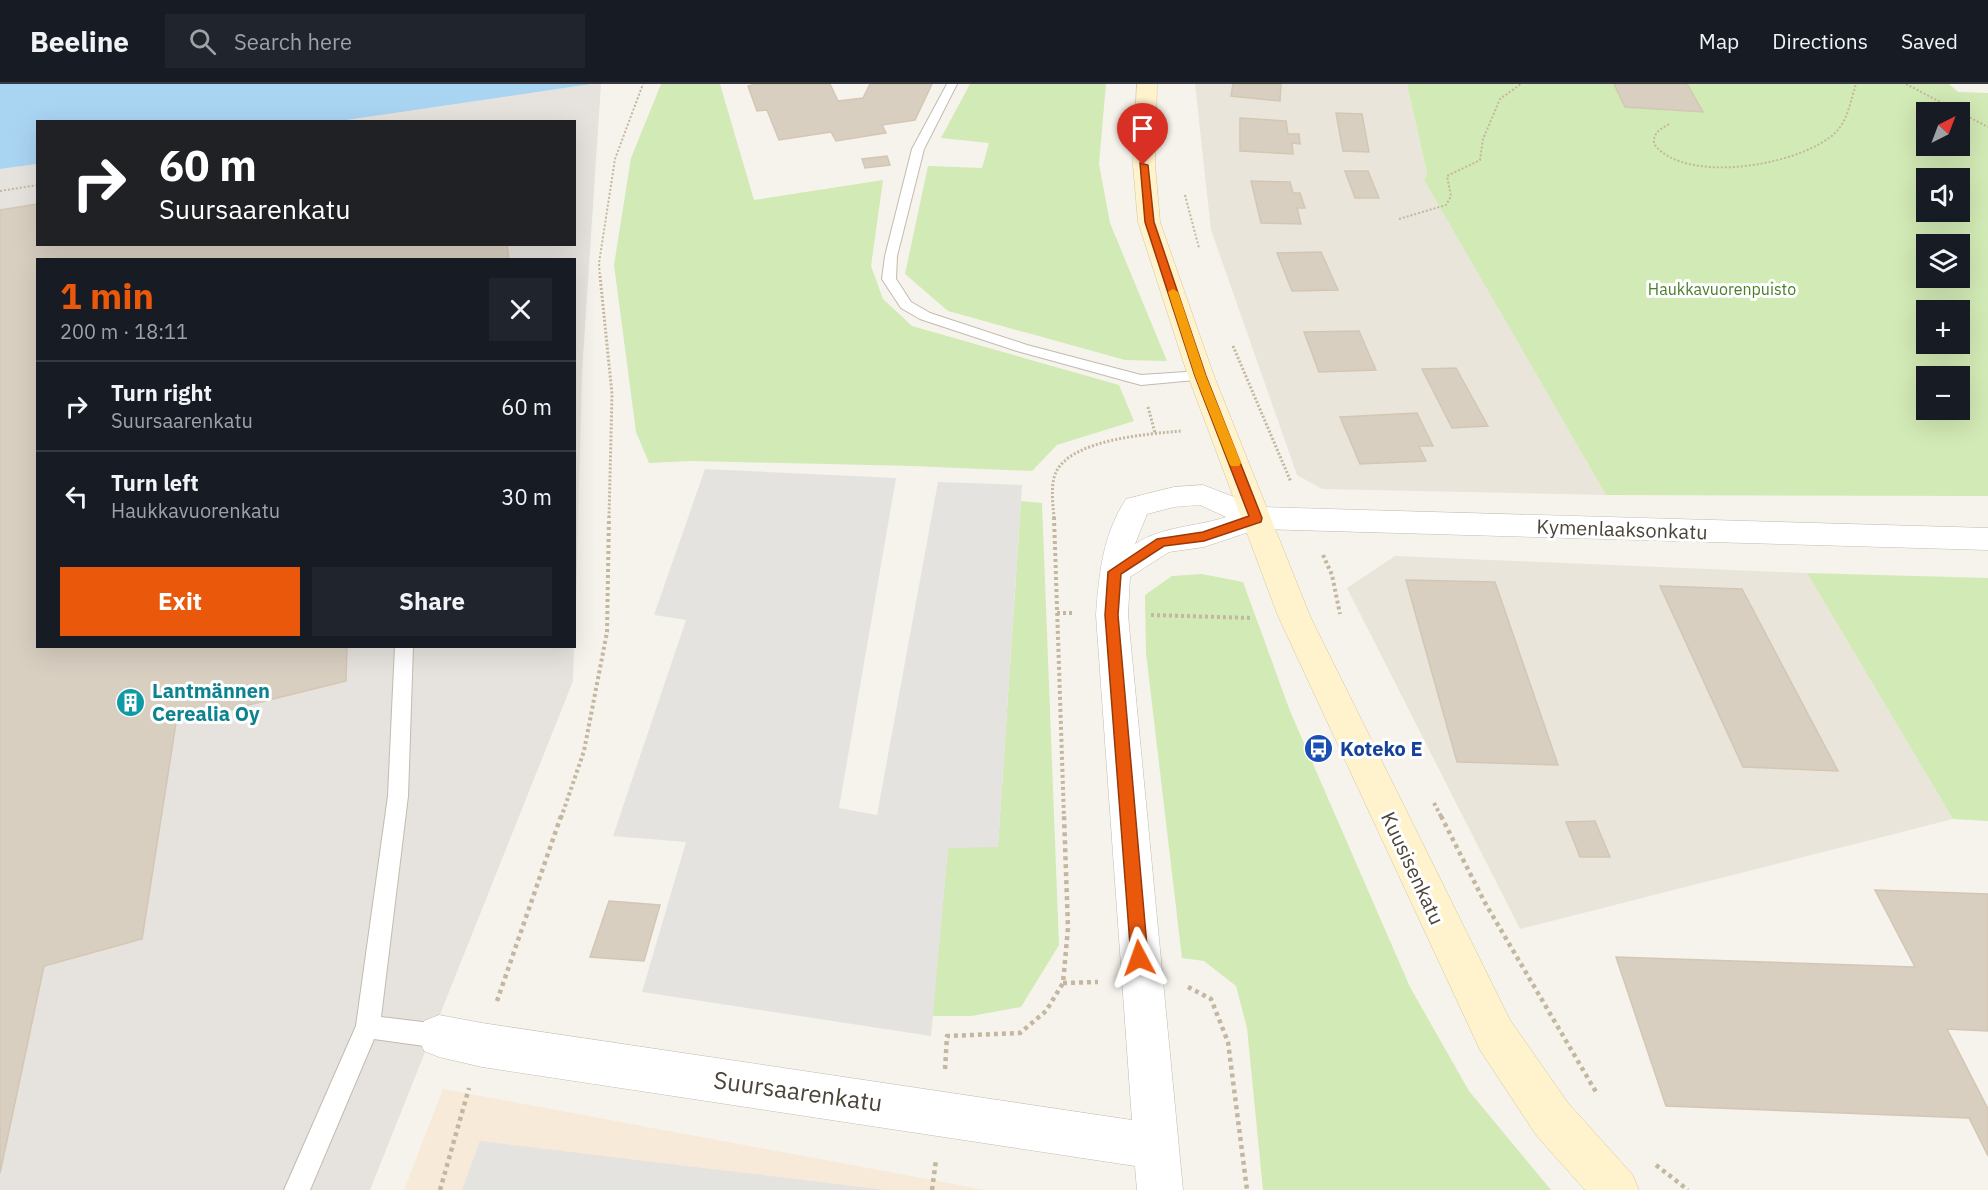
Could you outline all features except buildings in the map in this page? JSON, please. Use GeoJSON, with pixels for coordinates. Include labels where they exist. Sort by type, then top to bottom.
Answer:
{"type":"FeatureCollection","features":[{"type":"Feature","properties":{"kind":"main road","name":"Kuusisenkatu"},"geometry":{"type":"LineString","coordinates":[[1146,84],[1143,165],[1149,222],[1201,376],[1294,616],[1434,911],[1496,1035],[1552,1119],[1616,1190]]}},
{"type":"Feature","properties":{"kind":"street"},"geometry":{"type":"LineString","coordinates":[[1160,1190],[1112,615],[1115,572],[1127,519],[1137,506],[1174,497],[1203,495],[1256,518]]}},
{"type":"Feature","properties":{"kind":"street","name":"Kymenlaaksonkatu"},"geometry":{"type":"LineString","coordinates":[[1256,518],[1988,539]]}},
{"type":"Feature","properties":{"kind":"street"},"geometry":{"type":"LineString","coordinates":[[1115,572],[1161,542],[1204,536],[1256,518]]}},
{"type":"Feature","properties":{"kind":"street","name":"Suursaarenkatu"},"geometry":{"type":"LineString","coordinates":[[439,1036],[482,1045],[1157,1148]]}},
{"type":"Feature","properties":{"kind":"lane"},"geometry":{"type":"LineString","coordinates":[[952,84],[918,149],[891,256],[890,279],[906,304],[925,316],[1011,345],[1142,380],[1201,376]]}},
{"type":"Feature","properties":{"kind":"lane"},"geometry":{"type":"LineString","coordinates":[[297,1190],[368,1027],[398,796],[404,648]]}},
{"type":"Feature","properties":{"kind":"lane"},"geometry":{"type":"LineString","coordinates":[[368,1027],[439,1036]]}},
{"type":"Feature","properties":{"kind":"path"},"geometry":{"type":"LineString","coordinates":[[440,1190],[482,1045],[584,751],[607,632],[612,394],[599,263],[615,159],[644,84]]}},
{"type":"Feature","properties":{"kind":"path"},"geometry":{"type":"LineString","coordinates":[[1399,219],[1446,205],[1451,196],[1447,176],[1480,160],[1483,139],[1500,99],[1521,84]]}},
{"type":"Feature","properties":{"kind":"path"},"geometry":{"type":"LineString","coordinates":[[1669,124],[1656,130],[1653,137],[1655,146],[1665,156],[1693,166],[1723,168],[1783,157],[1823,143],[1838,130],[1847,112],[1856,84]]}},
{"type":"Feature","properties":{"kind":"path"},"geometry":{"type":"LineString","coordinates":[[1906,84],[1988,127]]}},
{"type":"Feature","properties":{"kind":"path"},"geometry":{"type":"LineString","coordinates":[[0,191],[36,185]]}},
{"type":"Feature","properties":{"kind":"path"},"geometry":{"type":"LineString","coordinates":[[1185,194],[1199,249]]}},
{"type":"Feature","properties":{"kind":"path"},"geometry":{"type":"LineString","coordinates":[[1232,343],[1332,575],[1339,612],[1344,623]]}},
{"type":"Feature","properties":{"kind":"path"},"geometry":{"type":"LineString","coordinates":[[932,1190],[947,1036],[1020,1033],[1046,1011],[1063,983],[1068,928],[1053,497],[1058,469],[1070,456],[1086,448],[1155,433],[1266,425]]}},
{"type":"Feature","properties":{"kind":"path"},"geometry":{"type":"LineString","coordinates":[[1057,613],[1259,618],[1294,616]]}},
{"type":"Feature","properties":{"kind":"path"},"geometry":{"type":"LineString","coordinates":[[1430,797],[1484,901],[1588,1083],[1601,1100]]}},
{"type":"Feature","properties":{"kind":"path"},"geometry":{"type":"LineString","coordinates":[[1649,1157],[1688,1190]]}},
{"type":"Feature","properties":{"kind":"shaded area"},"geometry":{"type":"Polygon","coordinates":[[[601,84],[582,372],[576,604],[576,258],[36,258],[36,648],[574,648],[573,681],[370,1190],[0,1190],[0,169],[36,164],[36,246],[576,246],[576,120],[339,120],[601,84]]]}},
{"type":"Feature","properties":{"kind":"shaded area"},"geometry":{"type":"Polygon","coordinates":[[[1195,84],[1407,84],[1427,175],[1424,180],[1606,495],[1322,489],[1297,475],[1211,230],[1195,84]]]}},
{"type":"Feature","properties":{"kind":"shaded area"},"geometry":{"type":"Polygon","coordinates":[[[705,469],[896,478],[839,808],[877,815],[938,482],[1022,485],[998,847],[948,848],[931,1036],[642,992],[686,842],[613,836],[686,620],[654,615],[705,469]]]}},
{"type":"Feature","properties":{"kind":"shaded area"},"geometry":{"type":"Polygon","coordinates":[[[1395,556],[1807,573],[1953,819],[1520,929],[1347,588],[1395,556]]]}},
{"type":"Feature","properties":{"kind":"shaded area"},"geometry":{"type":"Polygon","coordinates":[[[443,1089],[986,1190],[404,1190],[443,1089]]]}},
{"type":"Feature","properties":{"kind":"shaded area"},"geometry":{"type":"Polygon","coordinates":[[[480,1141],[886,1190],[462,1190],[480,1141]]]}},
{"type":"Feature","properties":{"kind":"green space"},"geometry":{"type":"Polygon","coordinates":[[[661,84],[720,84],[754,200],[883,180],[871,266],[883,299],[912,326],[1119,385],[1134,421],[1057,445],[1032,471],[691,461],[649,463],[636,432],[614,265],[631,158],[661,84]]]}},
{"type":"Feature","properties":{"kind":"green space"},"geometry":{"type":"Polygon","coordinates":[[[970,84],[1106,84],[1099,164],[1110,223],[1167,361],[1125,360],[948,311],[905,274],[928,166],[982,168],[989,143],[941,138],[970,84]]]}},
{"type":"Feature","properties":{"kind":"green space","name":"Haukkavuorenpuisto"},"geometry":{"type":"Polygon","coordinates":[[[1407,84],[1949,84],[1958,92],[1988,93],[1988,496],[1606,495],[1424,180],[1427,174],[1407,84]]]}},
{"type":"Feature","properties":{"kind":"green space"},"geometry":{"type":"Polygon","coordinates":[[[1021,501],[1042,503],[1059,945],[1021,1007],[971,1016],[932,1016],[948,847],[998,846],[1021,501]]]}},
{"type":"Feature","properties":{"kind":"green space"},"geometry":{"type":"Polygon","coordinates":[[[1807,573],[1988,578],[1988,821],[1953,819],[1807,573]]]}},
{"type":"Feature","properties":{"kind":"green space"},"geometry":{"type":"Polygon","coordinates":[[[1202,574],[1243,582],[1290,711],[1410,987],[1469,1091],[1551,1190],[1263,1190],[1247,1028],[1236,986],[1204,961],[1182,958],[1146,653],[1145,595],[1172,576],[1202,574]]]}},
{"type":"Feature","properties":{"kind":"water"},"geometry":{"type":"Polygon","coordinates":[[[0,84],[591,84],[346,120],[36,120],[36,164],[0,169],[0,84]]]}},
{"type":"Feature","properties":{"kind":"slow traffic"},"geometry":{"type":"LineString","coordinates":[[1173,292],[1201,376],[1235,463]]}},
{"type":"Feature","properties":{"kind":"place","name":"Lantmännen Cerealia Oy"},"geometry":{"type":"Point","coordinates":[131,702]}},
{"type":"Feature","properties":{"kind":"place","name":"Koteko E"},"geometry":{"type":"Point","coordinates":[1319,748]}},
{"type":"Feature","properties":{"kind":"route"},"geometry":{"type":"LineString","coordinates":[[1139,958],[1112,615],[1115,572],[1161,542],[1204,536],[1256,518],[1201,376],[1149,222],[1143,165]]}}]}
